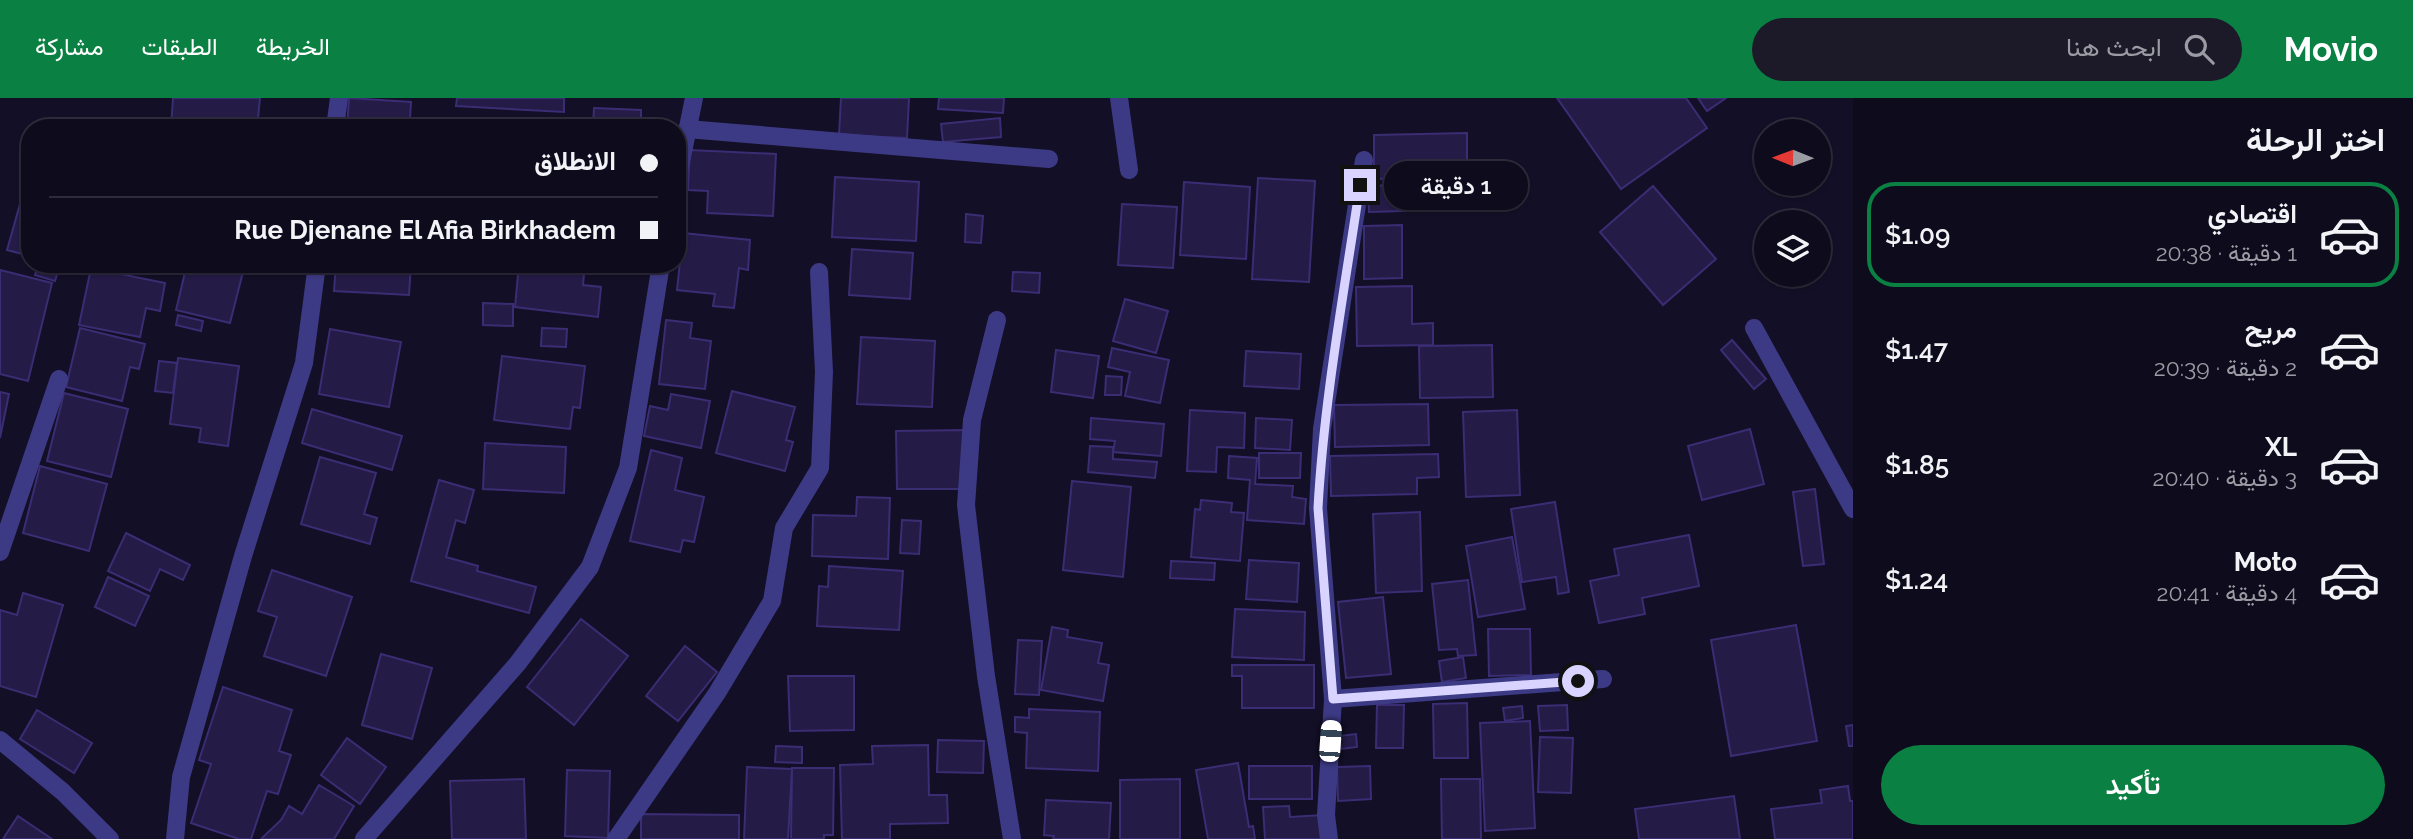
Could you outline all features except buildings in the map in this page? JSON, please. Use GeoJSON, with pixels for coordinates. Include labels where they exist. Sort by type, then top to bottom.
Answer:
{"type":"FeatureCollection","features":[{"type":"Feature","properties":{"kind":"street"},"geometry":{"type":"LineString","coordinates":[[336,119],[339,98]]}},
{"type":"Feature","properties":{"kind":"street"},"geometry":{"type":"LineString","coordinates":[[686,134],[694,98]]}},
{"type":"Feature","properties":{"kind":"street"},"geometry":{"type":"LineString","coordinates":[[1119,98],[1129,170]]}},
{"type":"Feature","properties":{"kind":"street"},"geometry":{"type":"LineString","coordinates":[[687,129],[1049,159]]}},
{"type":"Feature","properties":{"kind":"street"},"geometry":{"type":"LineString","coordinates":[[1329,839],[1326,815],[1333,699],[1318,508],[1322,429],[1364,160]]}},
{"type":"Feature","properties":{"kind":"street"},"geometry":{"type":"LineString","coordinates":[[616,839],[717,693],[772,601],[783,528],[820,468],[824,372],[819,272]]}},
{"type":"Feature","properties":{"kind":"street"},"geometry":{"type":"LineString","coordinates":[[175,839],[181,777],[243,556],[304,363],[316,273]]}},
{"type":"Feature","properties":{"kind":"street"},"geometry":{"type":"LineString","coordinates":[[365,839],[519,663],[590,567],[628,468],[660,273]]}},
{"type":"Feature","properties":{"kind":"street"},"geometry":{"type":"LineString","coordinates":[[997,320],[972,420],[966,505],[986,676],[1012,839]]}},
{"type":"Feature","properties":{"kind":"street"},"geometry":{"type":"LineString","coordinates":[[1754,328],[1853,509]]}},
{"type":"Feature","properties":{"kind":"street"},"geometry":{"type":"LineString","coordinates":[[0,552],[59,379]]}},
{"type":"Feature","properties":{"kind":"street"},"geometry":{"type":"LineString","coordinates":[[1333,699],[1602,679]]}},
{"type":"Feature","properties":{"kind":"street"},"geometry":{"type":"LineString","coordinates":[[0,740],[63,792],[110,839]]}},
{"type":"Feature","properties":{"kind":"route"},"geometry":{"type":"LineString","coordinates":[[1360,185],[1322,429],[1318,508],[1333,699],[1578,681]]}}]}
